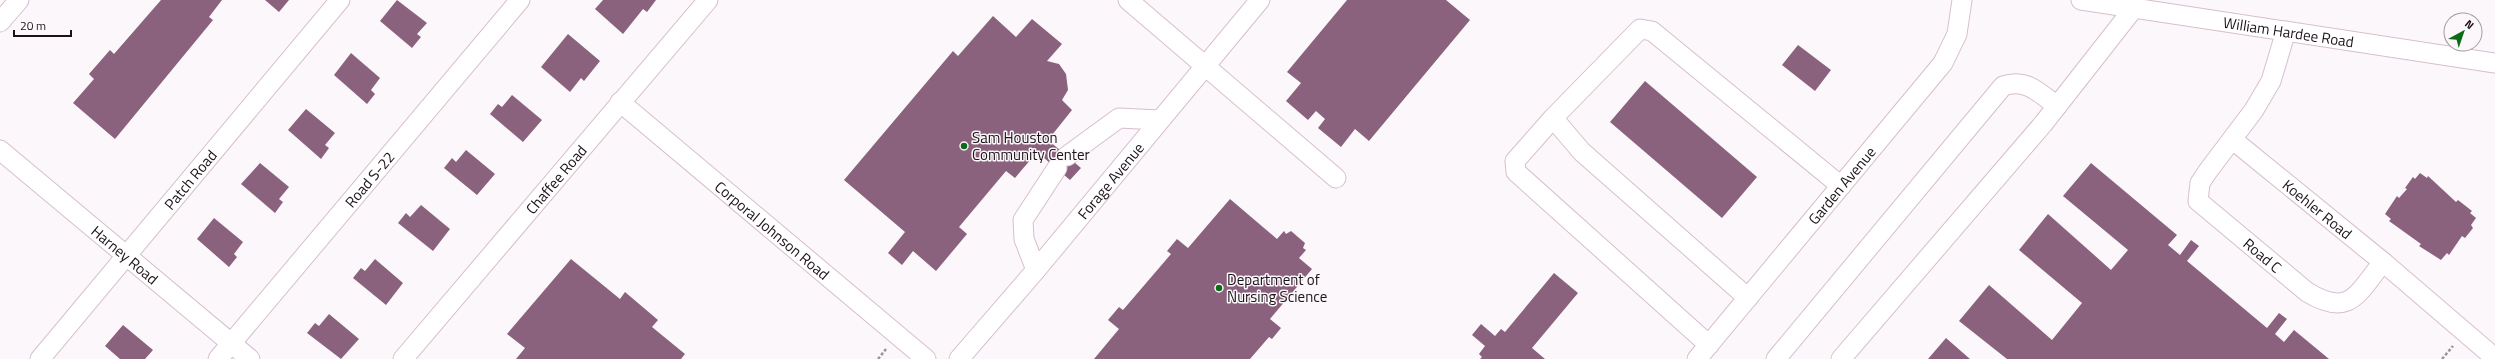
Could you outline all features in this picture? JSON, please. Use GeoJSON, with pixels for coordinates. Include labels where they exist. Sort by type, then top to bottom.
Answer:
{"type":"FeatureCollection","features":[{"type":"Feature","properties":{"kind":"street"},"geometry":{"type":"LineString","coordinates":[[0,22],[19,0]]}},
{"type":"Feature","properties":{"kind":"street","name":"Patch Road"},"geometry":{"type":"LineString","coordinates":[[40,359],[340,0]]}},
{"type":"Feature","properties":{"kind":"street","name":"Road S-22"},"geometry":{"type":"LineString","coordinates":[[218,359],[520,0]]}},
{"type":"Feature","properties":{"kind":"street","name":"Chaffee Road"},"geometry":{"type":"LineString","coordinates":[[403,359],[708,0]]}},
{"type":"Feature","properties":{"kind":"street"},"geometry":{"type":"LineString","coordinates":[[1128,0],[1336,178]]}},
{"type":"Feature","properties":{"kind":"street","name":"Forage Avenue"},"geometry":{"type":"LineString","coordinates":[[959,359],[1036,270],[1260,0]]}},
{"type":"Feature","properties":{"kind":"street","name":"Garden Avenue"},"geometry":{"type":"LineString","coordinates":[[1703,352],[1943,63],[1957,34],[1962,0]]}},
{"type":"Feature","properties":{"kind":"street","name":"William Hardee Road"},"geometry":{"type":"LineString","coordinates":[[2081,0],[2495,63]]}},
{"type":"Feature","properties":{"kind":"street"},"geometry":{"type":"LineString","coordinates":[[1841,359],[2057,106],[2134,8]]}},
{"type":"Feature","properties":{"kind":"street"},"geometry":{"type":"LineString","coordinates":[[1703,352],[1516,172],[1515,161],[1553,118],[1640,29],[1652,31],[1841,186]]}},
{"type":"Feature","properties":{"kind":"street"},"geometry":{"type":"LineString","coordinates":[[2233,140],[2271,81],[2286,31]]}},
{"type":"Feature","properties":{"kind":"street"},"geometry":{"type":"LineString","coordinates":[[1776,359],[2003,86],[2014,82],[2026,84],[2057,106]]}},
{"type":"Feature","properties":{"kind":"street","name":"Corporal Johnson Road"},"geometry":{"type":"LineString","coordinates":[[620,102],[926,359]]}},
{"type":"Feature","properties":{"kind":"street"},"geometry":{"type":"LineString","coordinates":[[1036,270],[1024,239],[1023,220],[1062,162],[1119,118],[1160,120]]}},
{"type":"Feature","properties":{"kind":"street"},"geometry":{"type":"LineString","coordinates":[[1553,118],[1582,152],[1748,298]]}},
{"type":"Feature","properties":{"kind":"street","name":"Koehler Road"},"geometry":{"type":"LineString","coordinates":[[2233,140],[2383,262],[2495,358]]}},
{"type":"Feature","properties":{"kind":"street","name":"Road C"},"geometry":{"type":"LineString","coordinates":[[2233,140],[2200,183],[2198,201],[2302,288],[2325,303],[2337,304],[2351,300],[2383,262]]}},
{"type":"Feature","properties":{"kind":"street","name":"Harney Road"},"geometry":{"type":"LineString","coordinates":[[0,150],[250,359]]}},
{"type":"Feature","properties":{"kind":"building"},"geometry":{"type":"Polygon","coordinates":[[[161,0],[222,0],[209,17],[213,20],[115,139],[73,103],[94,79],[89,74],[110,50],[114,54],[161,0]]]}},
{"type":"Feature","properties":{"kind":"building"},"geometry":{"type":"Polygon","coordinates":[[[265,0],[289,0],[279,12],[265,0]]]}},
{"type":"Feature","properties":{"kind":"building"},"geometry":{"type":"Polygon","coordinates":[[[397,0],[427,23],[417,34],[421,37],[412,48],[380,21],[397,0]]]}},
{"type":"Feature","properties":{"kind":"building"},"geometry":{"type":"Polygon","coordinates":[[[603,0],[656,0],[647,12],[643,9],[623,34],[595,9],[603,0]]]}},
{"type":"Feature","properties":{"kind":"building"},"geometry":{"type":"Polygon","coordinates":[[[1347,0],[1446,0],[1470,20],[1369,141],[1355,129],[1341,147],[1318,128],[1325,119],[1316,111],[1308,120],[1286,101],[1301,83],[1287,72],[1347,0]]]}},
{"type":"Feature","properties":{"kind":"building","name":"Sam Houston Community Center"},"geometry":{"type":"Polygon","coordinates":[[[993,16],[1016,37],[1032,19],[1062,44],[1047,61],[1059,64],[1066,74],[1068,90],[1062,100],[1072,110],[1048,140],[1081,168],[1070,180],[1037,152],[1015,178],[1006,171],[959,227],[967,234],[936,271],[913,251],[902,265],[888,253],[905,232],[844,180],[953,51],[958,56],[993,16]]]}},
{"type":"Feature","properties":{"kind":"building"},"geometry":{"type":"Polygon","coordinates":[[[568,34],[600,61],[584,81],[581,78],[570,92],[541,67],[568,34]]]}},
{"type":"Feature","properties":{"kind":"building"},"geometry":{"type":"Polygon","coordinates":[[[1798,45],[1831,70],[1815,91],[1782,65],[1798,45]]]}},
{"type":"Feature","properties":{"kind":"building"},"geometry":{"type":"Polygon","coordinates":[[[351,53],[380,78],[371,90],[375,94],[367,104],[334,75],[351,53]]]}},
{"type":"Feature","properties":{"kind":"building"},"geometry":{"type":"Polygon","coordinates":[[[1645,81],[1757,177],[1722,218],[1610,122],[1645,81]]]}},
{"type":"Feature","properties":{"kind":"building"},"geometry":{"type":"Polygon","coordinates":[[[512,95],[542,120],[523,142],[490,114],[498,104],[502,107],[512,95]]]}},
{"type":"Feature","properties":{"kind":"building"},"geometry":{"type":"Polygon","coordinates":[[[306,109],[335,133],[325,145],[329,148],[321,159],[288,130],[306,109]]]}},
{"type":"Feature","properties":{"kind":"building"},"geometry":{"type":"Polygon","coordinates":[[[466,150],[495,174],[477,195],[444,168],[452,158],[456,162],[466,150]]]}},
{"type":"Feature","properties":{"kind":"building"},"geometry":{"type":"Polygon","coordinates":[[[260,163],[289,187],[279,199],[283,202],[275,213],[241,184],[260,163]]]}},
{"type":"Feature","properties":{"kind":"building"},"geometry":{"type":"Polygon","coordinates":[[[2091,163],[2177,235],[2168,245],[2180,255],[2191,240],[2199,246],[2187,261],[2267,328],[2279,313],[2287,319],[2275,334],[2284,342],[2294,330],[2329,359],[2007,359],[1959,321],[1989,285],[2052,340],[2082,303],[2019,250],[2048,214],[2111,270],[2128,250],[2063,196],[2091,163]]]}},
{"type":"Feature","properties":{"kind":"building"},"geometry":{"type":"Polygon","coordinates":[[[2420,173],[2427,178],[2428,176],[2456,202],[2458,200],[2472,211],[2470,213],[2476,218],[2471,225],[2473,228],[2465,238],[2462,236],[2449,255],[2447,253],[2441,260],[2419,246],[2421,244],[2389,221],[2391,219],[2385,214],[2397,196],[2399,198],[2407,189],[2405,188],[2413,177],[2415,179],[2420,173]]]}},
{"type":"Feature","properties":{"kind":"building","name":"Department of Nursing Science"},"geometry":{"type":"Polygon","coordinates":[[[1230,199],[1277,239],[1284,231],[1286,234],[1291,231],[1305,243],[1303,248],[1306,250],[1299,258],[1312,269],[1270,319],[1281,328],[1272,339],[1269,337],[1250,359],[1094,359],[1119,329],[1108,320],[1119,307],[1123,310],[1171,254],[1167,251],[1177,239],[1188,248],[1230,199]]]}},
{"type":"Feature","properties":{"kind":"building"},"geometry":{"type":"Polygon","coordinates":[[[421,205],[450,229],[433,251],[398,223],[406,213],[410,217],[421,205]]]}},
{"type":"Feature","properties":{"kind":"building"},"geometry":{"type":"Polygon","coordinates":[[[214,218],[243,242],[234,254],[237,257],[229,267],[197,239],[214,218]]]}},
{"type":"Feature","properties":{"kind":"building"},"geometry":{"type":"Polygon","coordinates":[[[375,259],[403,283],[386,305],[353,278],[361,268],[365,271],[375,259]]]}},
{"type":"Feature","properties":{"kind":"building"},"geometry":{"type":"Polygon","coordinates":[[[571,259],[620,299],[625,292],[658,320],[652,327],[685,354],[681,359],[516,359],[525,348],[507,334],[571,259]]]}},
{"type":"Feature","properties":{"kind":"building"},"geometry":{"type":"Polygon","coordinates":[[[1554,273],[1578,293],[1532,348],[1545,359],[1480,359],[1482,357],[1479,354],[1485,346],[1472,335],[1481,324],[1495,336],[1501,329],[1505,332],[1554,273]]]}},
{"type":"Feature","properties":{"kind":"building"},"geometry":{"type":"Polygon","coordinates":[[[329,314],[359,339],[341,359],[307,333],[315,323],[319,326],[329,314]]]}},
{"type":"Feature","properties":{"kind":"building"},"geometry":{"type":"Polygon","coordinates":[[[123,325],[153,350],[145,359],[120,359],[105,346],[123,325]]]}},
{"type":"Feature","properties":{"kind":"building"},"geometry":{"type":"Polygon","coordinates":[[[1946,338],[1970,359],[1928,359],[1946,338]]]}},
{"type":"Feature","properties":{"kind":"place","name":"Sam Houston Community Center"},"geometry":{"type":"Point","coordinates":[964,146]}},
{"type":"Feature","properties":{"kind":"place","name":"Department of Nursing Science"},"geometry":{"type":"Point","coordinates":[1219,288]}}]}
